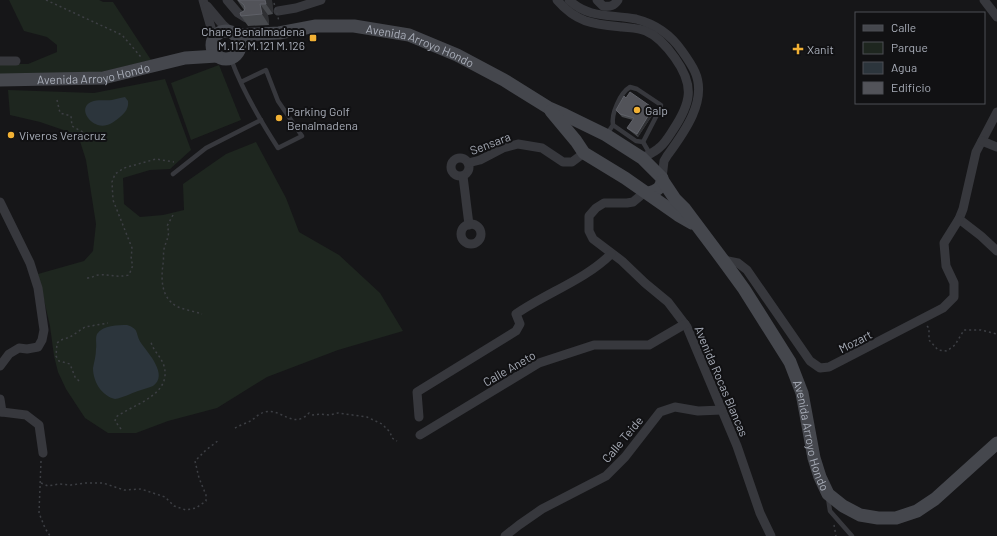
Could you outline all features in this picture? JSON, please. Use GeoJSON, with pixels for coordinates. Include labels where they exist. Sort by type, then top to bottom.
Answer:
{"type":"FeatureCollection","features":[{"type":"Feature","properties":{"kind":"main road","name":"Avenida Arroyo Hondo"},"geometry":{"type":"LineString","coordinates":[[235,54],[277,17]]}},
{"type":"Feature","properties":{"kind":"main road","name":"Avenida Arroyo Hondo"},"geometry":{"type":"LineString","coordinates":[[233,34],[277,17],[316,26],[354,26],[409,35],[457,55],[504,80],[549,108],[594,130],[610,130],[654,166],[675,199],[724,260],[790,362],[802,393],[814,458],[820,477],[828,494],[843,506],[860,515],[878,518],[896,518],[917,511],[935,499],[997,442]]}},
{"type":"Feature","properties":{"kind":"main road"},"geometry":{"type":"LineString","coordinates":[[225,31],[233,34],[240,42],[235,54],[221,59],[214,52],[212,47],[213,39],[219,33],[225,31]]}},
{"type":"Feature","properties":{"kind":"main road","name":"Avenida Arroyo Hondo"},"geometry":{"type":"LineString","coordinates":[[185,58],[213,39]]}},
{"type":"Feature","properties":{"kind":"main road","name":"Avenida Arroyo Hondo"},"geometry":{"type":"LineString","coordinates":[[0,80],[103,78],[185,58],[217,56]]}},
{"type":"Feature","properties":{"kind":"main road","name":"Avenida Arroyo Hondo"},"geometry":{"type":"LineString","coordinates":[[549,108],[581,149],[698,227]]}},
{"type":"Feature","properties":{"kind":"main road"},"geometry":{"type":"LineString","coordinates":[[581,149],[587,133],[594,130]]}},
{"type":"Feature","properties":{"kind":"main road"},"geometry":{"type":"LineString","coordinates":[[647,193],[657,190],[661,186],[654,166]]}},
{"type":"Feature","properties":{"kind":"street"},"geometry":{"type":"LineString","coordinates":[[227,0],[238,13],[246,18]]}},
{"type":"Feature","properties":{"kind":"street"},"geometry":{"type":"LineString","coordinates":[[277,17],[321,0]]}},
{"type":"Feature","properties":{"kind":"street"},"geometry":{"type":"LineString","coordinates":[[557,0],[571,15],[582,20],[633,28],[647,32],[659,40],[679,63],[686,76],[689,86],[688,98],[685,109],[679,121],[660,147],[654,166]]}},
{"type":"Feature","properties":{"kind":"street"},"geometry":{"type":"LineString","coordinates":[[570,0],[585,12],[636,19],[664,31],[678,45],[696,73],[698,85],[694,112],[664,162],[654,166]]}},
{"type":"Feature","properties":{"kind":"street"},"geometry":{"type":"LineString","coordinates":[[984,0],[997,17]]}},
{"type":"Feature","properties":{"kind":"street"},"geometry":{"type":"LineString","coordinates":[[592,13],[598,2],[603,6],[615,3],[616,16]]}},
{"type":"Feature","properties":{"kind":"street"},"geometry":{"type":"LineString","coordinates":[[205,3],[223,26],[233,34]]}},
{"type":"Feature","properties":{"kind":"street"},"geometry":{"type":"LineString","coordinates":[[205,3],[213,39]]}},
{"type":"Feature","properties":{"kind":"street"},"geometry":{"type":"LineString","coordinates":[[0,61],[16,61]]}},
{"type":"Feature","properties":{"kind":"street"},"geometry":{"type":"LineString","coordinates":[[997,112],[976,152],[970,182],[959,219],[997,251]]}},
{"type":"Feature","properties":{"kind":"street"},"geometry":{"type":"LineString","coordinates":[[982,141],[997,147]]}},
{"type":"Feature","properties":{"kind":"street","name":"Sensara"},"geometry":{"type":"LineString","coordinates":[[468,164],[480,160],[503,148],[518,144],[542,148],[562,162],[572,162],[577,160],[581,149]]}},
{"type":"Feature","properties":{"kind":"street"},"geometry":{"type":"LineString","coordinates":[[463,176],[454,174],[451,169],[452,163],[458,158],[464,159],[468,164],[469,169],[463,176],[469,225]]}},
{"type":"Feature","properties":{"kind":"street","name":"Avenida Rocas Blancas"},"geometry":{"type":"LineString","coordinates":[[647,193],[633,202],[604,203],[596,208],[589,216],[589,231],[593,239],[668,302],[685,324],[737,446],[760,513],[771,536]]}},
{"type":"Feature","properties":{"kind":"street"},"geometry":{"type":"LineString","coordinates":[[0,202],[30,263],[38,288],[44,330],[42,340],[38,347],[27,349],[18,348],[9,354],[0,366]]}},
{"type":"Feature","properties":{"kind":"street","name":"Mozart"},"geometry":{"type":"LineString","coordinates":[[724,260],[738,263],[747,270],[810,361],[820,368],[829,367],[943,308],[954,297],[954,283],[946,266],[944,243],[959,219]]}},
{"type":"Feature","properties":{"kind":"street"},"geometry":{"type":"LineString","coordinates":[[419,417],[417,392],[516,331],[520,324],[516,314],[582,276],[611,254]]}},
{"type":"Feature","properties":{"kind":"street","name":"Calle Aneto"},"geometry":{"type":"LineString","coordinates":[[420,435],[539,363],[594,345],[649,344],[685,324]]}},
{"type":"Feature","properties":{"kind":"street"},"geometry":{"type":"LineString","coordinates":[[0,399],[1,412],[26,415],[39,425],[43,454]]}},
{"type":"Feature","properties":{"kind":"street","name":"Calle Teide"},"geometry":{"type":"LineString","coordinates":[[505,536],[542,509],[606,476],[625,457],[660,412],[675,406],[698,412],[722,410]]}},
{"type":"Feature","properties":{"kind":"lane"},"geometry":{"type":"LineString","coordinates":[[235,54],[241,82],[260,120],[278,148],[302,136],[278,101],[266,70],[241,82]]}},
{"type":"Feature","properties":{"kind":"lane"},"geometry":{"type":"LineString","coordinates":[[630,87],[661,105],[660,111],[643,142],[636,141],[610,130],[613,114],[625,90],[630,87]]}},
{"type":"Feature","properties":{"kind":"lane"},"geometry":{"type":"LineString","coordinates":[[173,174],[206,148],[260,120]]}},
{"type":"Feature","properties":{"kind":"lane"},"geometry":{"type":"LineString","coordinates":[[643,142],[654,166]]}},
{"type":"Feature","properties":{"kind":"lane"},"geometry":{"type":"LineString","coordinates":[[828,494],[830,511],[852,536]]}},
{"type":"Feature","properties":{"kind":"path"},"geometry":{"type":"LineString","coordinates":[[46,0],[122,34],[148,67]]}},
{"type":"Feature","properties":{"kind":"path"},"geometry":{"type":"LineString","coordinates":[[57,100],[60,112],[71,116],[72,126],[88,135],[90,139]]}},
{"type":"Feature","properties":{"kind":"path"},"geometry":{"type":"LineString","coordinates":[[86,278],[92,278],[98,275],[120,277],[129,275],[134,265],[131,260],[132,248],[113,200],[112,182],[115,174],[124,168],[156,159],[174,162]]}},
{"type":"Feature","properties":{"kind":"path"},"geometry":{"type":"LineString","coordinates":[[173,215],[167,226],[169,231],[164,251],[162,283],[167,296],[175,305],[183,309],[202,314]]}},
{"type":"Feature","properties":{"kind":"path"},"geometry":{"type":"LineString","coordinates":[[920,320],[930,328],[929,340],[938,350],[947,351],[955,345],[964,330],[981,330],[997,334]]}},
{"type":"Feature","properties":{"kind":"path"},"geometry":{"type":"LineString","coordinates":[[79,381],[75,377],[70,364],[59,361],[56,356],[57,343],[70,337],[85,327],[108,323]]}},
{"type":"Feature","properties":{"kind":"path"},"geometry":{"type":"LineString","coordinates":[[121,429],[115,421],[116,417],[151,397],[164,383],[166,375],[163,363],[152,348],[151,342]]}},
{"type":"Feature","properties":{"kind":"path"},"geometry":{"type":"LineString","coordinates":[[234,428],[250,421],[266,411],[282,415],[292,420],[304,418],[309,413],[313,415],[330,415],[338,413],[367,417],[382,424],[390,432],[392,438],[397,440]]}},
{"type":"Feature","properties":{"kind":"path"},"geometry":{"type":"LineString","coordinates":[[41,483],[48,486],[59,484],[72,485],[103,483],[124,490],[141,489],[165,497],[174,506],[186,510],[196,508],[206,501],[206,495],[199,478],[195,461],[219,440]]}},
{"type":"Feature","properties":{"kind":"path"},"geometry":{"type":"LineString","coordinates":[[43,454],[40,472],[39,513],[50,536]]}},
{"type":"Feature","properties":{"kind":"green space"},"geometry":{"type":"Polygon","coordinates":[[[9,0],[99,0],[103,2],[113,2],[151,60],[101,72],[0,75],[0,64],[28,64],[57,52],[57,45],[47,37],[24,31],[9,0]]]}},
{"type":"Feature","properties":{"kind":"green space"},"geometry":{"type":"Polygon","coordinates":[[[219,65],[241,120],[191,140],[171,83],[219,65]]]}},
{"type":"Feature","properties":{"kind":"green space"},"geometry":{"type":"Polygon","coordinates":[[[165,79],[191,150],[170,169],[150,170],[123,178],[124,204],[140,217],[163,215],[184,210],[183,184],[226,154],[256,142],[286,198],[299,232],[339,255],[380,293],[403,331],[338,350],[267,377],[217,408],[168,421],[136,433],[108,433],[85,418],[66,389],[58,372],[50,326],[38,274],[84,261],[93,251],[96,224],[86,160],[78,135],[40,122],[10,115],[8,90],[94,93],[165,79]]]}},
{"type":"Feature","properties":{"kind":"water"},"geometry":{"type":"Polygon","coordinates":[[[125,97],[128,101],[126,110],[111,124],[102,126],[96,124],[88,118],[86,114],[85,109],[91,102],[125,97]]]}},
{"type":"Feature","properties":{"kind":"water"},"geometry":{"type":"Polygon","coordinates":[[[127,325],[136,330],[139,340],[156,364],[159,376],[153,386],[115,399],[102,392],[93,373],[96,354],[96,336],[100,331],[107,327],[127,325]]]}},
{"type":"Feature","properties":{"kind":"building"},"geometry":{"type":"Polygon","coordinates":[[[238,0],[265,0],[266,4],[260,4],[262,14],[241,16],[240,13],[244,11],[245,8],[244,5],[238,0]]]}},
{"type":"Feature","properties":{"kind":"building"},"geometry":{"type":"Polygon","coordinates":[[[630,92],[653,108],[637,134],[627,128],[634,118],[620,114],[616,110],[624,96],[626,98],[630,92]]]}},
{"type":"Feature","properties":{"kind":"place","name":"Chare Benalmadena M.112 M.121 M.126"},"geometry":{"type":"Point","coordinates":[313,38]}},
{"type":"Feature","properties":{"kind":"place","name":"Xanit"},"geometry":{"type":"Point","coordinates":[798,49]}},
{"type":"Feature","properties":{"kind":"place","name":"Galp"},"geometry":{"type":"Point","coordinates":[637,110]}},
{"type":"Feature","properties":{"kind":"place","name":"Parking Golf Benalmadena"},"geometry":{"type":"Point","coordinates":[279,118]}},
{"type":"Feature","properties":{"kind":"place","name":"Viveros Veracruz"},"geometry":{"type":"Point","coordinates":[11,135]}}]}
